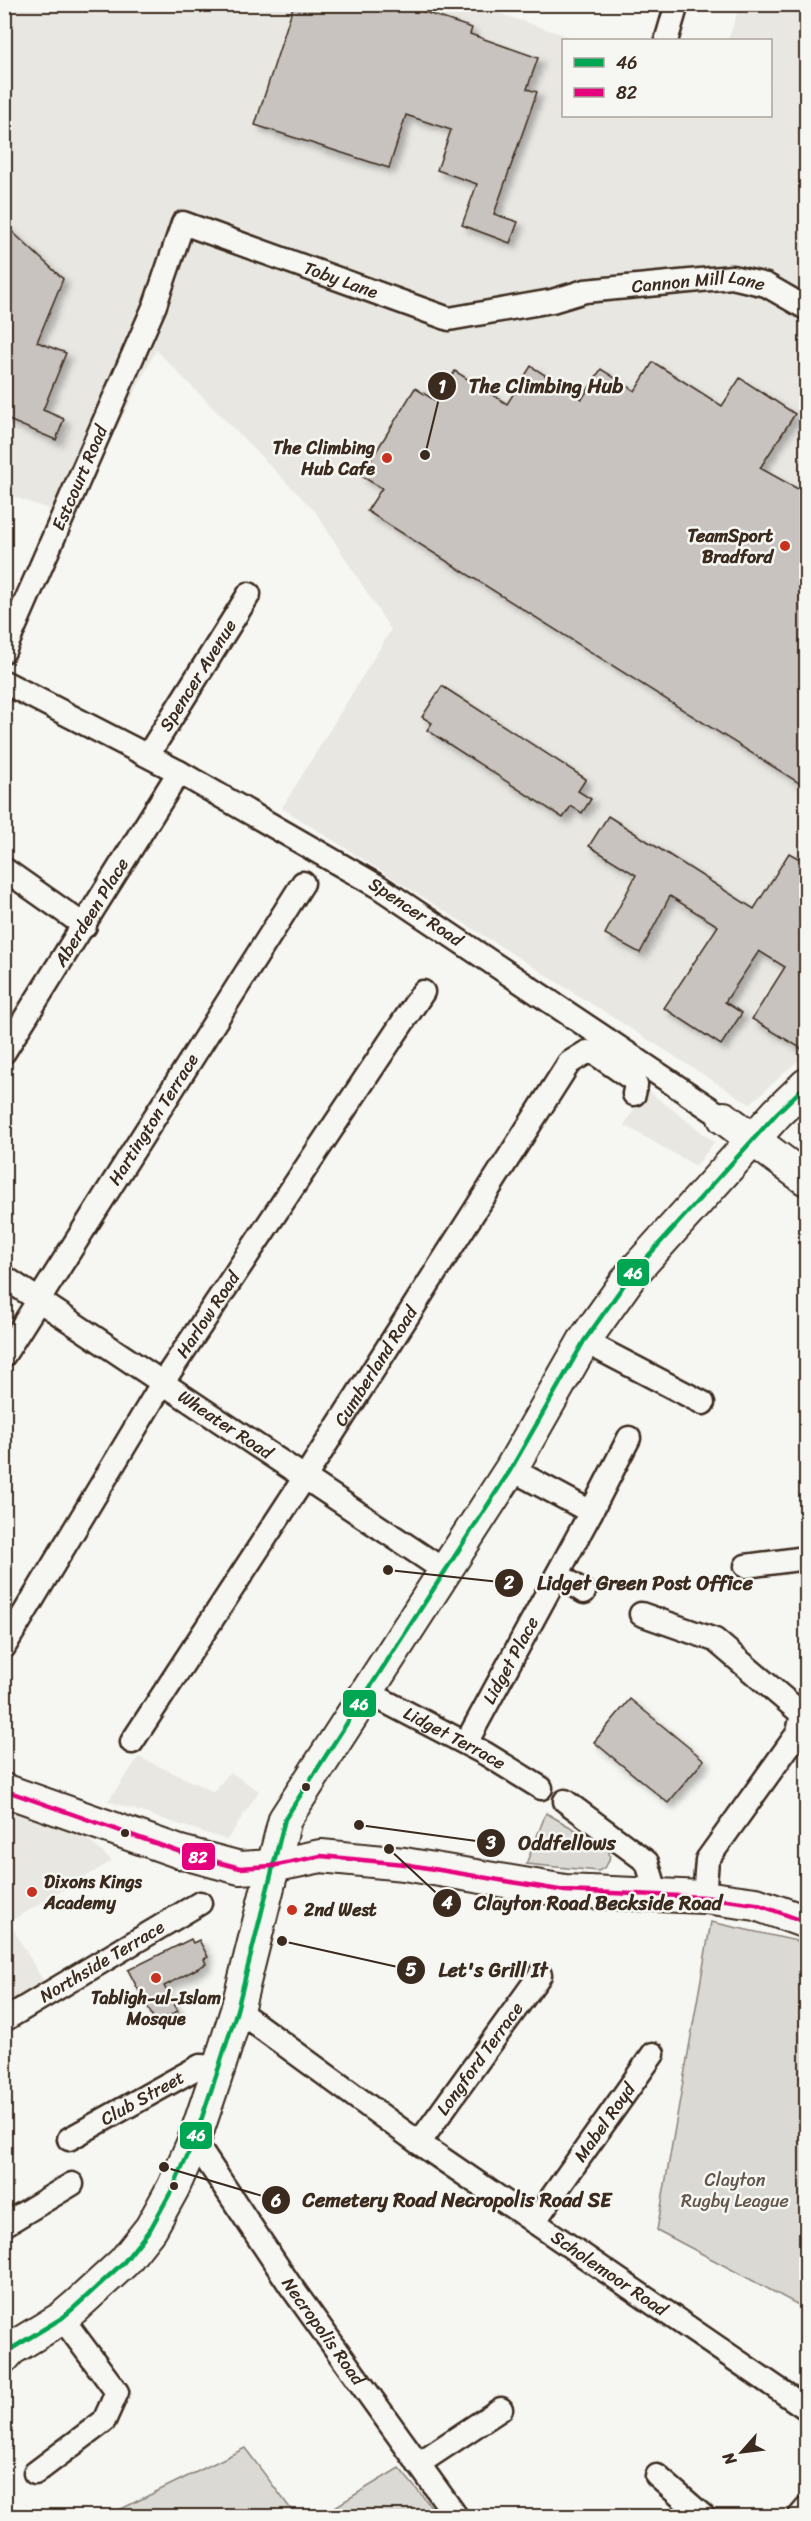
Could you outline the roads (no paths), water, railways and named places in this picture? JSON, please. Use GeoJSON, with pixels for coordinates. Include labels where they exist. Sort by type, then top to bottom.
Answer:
{"type":"FeatureCollection","features":[{"type":"Feature","properties":{"kind":"street"},"geometry":{"type":"LineString","coordinates":[[667,38],[677,4]]}},
{"type":"Feature","properties":{"kind":"street","name":"Toby Lane"},"geometry":{"type":"LineString","coordinates":[[155,305],[183,223],[449,319],[552,301],[585,291]]}},
{"type":"Feature","properties":{"kind":"street","name":"Cannon Mill Lane"},"geometry":{"type":"LineString","coordinates":[[585,291],[732,277],[766,285],[807,308]]}},
{"type":"Feature","properties":{"kind":"street","name":"Estcourt Road"},"geometry":{"type":"LineString","coordinates":[[4,651],[155,305]]}},
{"type":"Feature","properties":{"kind":"street","name":"Spencer Avenue"},"geometry":{"type":"LineString","coordinates":[[148,755],[249,594]]}},
{"type":"Feature","properties":{"kind":"street","name":"Spencer Road"},"geometry":{"type":"LineString","coordinates":[[4,682],[148,755],[379,887],[724,1118],[807,1179]]}},
{"type":"Feature","properties":{"kind":"street","name":"Aberdeen Place"},"geometry":{"type":"LineString","coordinates":[[4,1052],[85,926],[179,772]]}},
{"type":"Feature","properties":{"kind":"street"},"geometry":{"type":"LineString","coordinates":[[4,869],[85,926]]}},
{"type":"Feature","properties":{"kind":"street","name":"Hartington Terrace"},"geometry":{"type":"LineString","coordinates":[[4,1355],[303,883]]}},
{"type":"Feature","properties":{"kind":"street","name":"Harlow Road"},"geometry":{"type":"LineString","coordinates":[[4,1647],[163,1382],[423,992]]}},
{"type":"Feature","properties":{"kind":"street","name":"Cumberland Road"},"geometry":{"type":"LineString","coordinates":[[132,1742],[305,1477],[569,1063],[587,1052],[596,1054],[632,1079],[636,1085],[634,1094]]}},
{"type":"Feature","properties":{"kind":"street"},"geometry":{"type":"LineString","coordinates":[[4,2357],[11,2349],[62,2318],[124,2262],[151,2228],[173,2188],[194,2141],[219,2067],[237,2010],[285,1819],[511,1469],[584,1341],[631,1275],[777,1113],[807,1085]]}},
{"type":"Feature","properties":{"kind":"street","name":"Wheater Road"},"geometry":{"type":"LineString","coordinates":[[4,1277],[445,1571]]}},
{"type":"Feature","properties":{"kind":"street"},"geometry":{"type":"LineString","coordinates":[[584,1341],[703,1403]]}},
{"type":"Feature","properties":{"kind":"street","name":"Lidget Place"},"geometry":{"type":"LineString","coordinates":[[466,1743],[629,1438]]}},
{"type":"Feature","properties":{"kind":"street"},"geometry":{"type":"LineString","coordinates":[[511,1469],[591,1512]]}},
{"type":"Feature","properties":{"kind":"street"},"geometry":{"type":"LineString","coordinates":[[747,1566],[807,1558]]}},
{"type":"Feature","properties":{"kind":"street"},"geometry":{"type":"LineString","coordinates":[[558,1574],[584,1592]]}},
{"type":"Feature","properties":{"kind":"street"},"geometry":{"type":"LineString","coordinates":[[641,1614],[715,1640],[802,1714],[798,1733],[707,1860],[704,1897]]}},
{"type":"Feature","properties":{"kind":"street","name":"Lidget Terrace"},"geometry":{"type":"LineString","coordinates":[[367,1692],[466,1743],[541,1788]]}},
{"type":"Feature","properties":{"kind":"street"},"geometry":{"type":"LineString","coordinates":[[4,1790],[180,1852],[240,1868],[272,1866],[321,1856],[404,1864],[565,1891],[704,1897],[756,1904],[807,1922]]}},
{"type":"Feature","properties":{"kind":"street"},"geometry":{"type":"LineString","coordinates":[[565,1801],[647,1862],[657,1895]]}},
{"type":"Feature","properties":{"kind":"street","name":"Northside Terrace"},"geometry":{"type":"LineString","coordinates":[[4,2020],[200,1903]]}},
{"type":"Feature","properties":{"kind":"street","name":"Longford Terrace"},"geometry":{"type":"LineString","coordinates":[[418,2143],[540,1975]]}},
{"type":"Feature","properties":{"kind":"street","name":"Scholemoor Road"},"geometry":{"type":"LineString","coordinates":[[237,2010],[418,2143],[807,2408]]}},
{"type":"Feature","properties":{"kind":"street","name":"Mabel Royd"},"geometry":{"type":"LineString","coordinates":[[534,2222],[653,2054]]}},
{"type":"Feature","properties":{"kind":"street","name":"Club Street"},"geometry":{"type":"LineString","coordinates":[[69,2139],[200,2066],[219,2067]]}},
{"type":"Feature","properties":{"kind":"street","name":"Necropolis Road"},"geometry":{"type":"LineString","coordinates":[[194,2141],[290,2285],[456,2517]]}},
{"type":"Feature","properties":{"kind":"street"},"geometry":{"type":"LineString","coordinates":[[4,2225],[72,2184]]}},
{"type":"Feature","properties":{"kind":"street"},"geometry":{"type":"LineString","coordinates":[[35,2473],[104,2421],[117,2392],[62,2318]]}},
{"type":"Feature","properties":{"kind":"street"},"geometry":{"type":"LineString","coordinates":[[418,2464],[501,2409]]}},
{"type":"Feature","properties":{"kind":"street"},"geometry":{"type":"LineString","coordinates":[[657,2476],[703,2517]]}},
{"type":"Feature","properties":{"kind":"place","name":"The Climbing Hub"},"geometry":{"type":"Point","coordinates":[425,455]}},
{"type":"Feature","properties":{"kind":"place","name":"The Climbing Hub Cafe"},"geometry":{"type":"Point","coordinates":[387,458]}},
{"type":"Feature","properties":{"kind":"place","name":"TeamSport Bradford"},"geometry":{"type":"Point","coordinates":[785,546]}},
{"type":"Feature","properties":{"kind":"place","name":"Lidget Green Post Office"},"geometry":{"type":"Point","coordinates":[388,1570]}},
{"type":"Feature","properties":{"kind":"place","name":"Oddfellows"},"geometry":{"type":"Point","coordinates":[359,1825]}},
{"type":"Feature","properties":{"kind":"place","name":"Clayton Road Beckside Road"},"geometry":{"type":"Point","coordinates":[389,1849]}},
{"type":"Feature","properties":{"kind":"place","name":"Dixons Kings Academy"},"geometry":{"type":"Point","coordinates":[32,1892]}},
{"type":"Feature","properties":{"kind":"place","name":"2nd West"},"geometry":{"type":"Point","coordinates":[292,1910]}},
{"type":"Feature","properties":{"kind":"place","name":"Let's Grill It"},"geometry":{"type":"Point","coordinates":[282,1941]}},
{"type":"Feature","properties":{"kind":"place","name":"Tabligh-ul-Islam Mosque"},"geometry":{"type":"Point","coordinates":[156,1978]}},
{"type":"Feature","properties":{"kind":"place","name":"Cemetery Road Necropolis Road SE"},"geometry":{"type":"Point","coordinates":[164,2167]}},
{"type":"Feature","properties":{"kind":"park label","name":"Clayton Rugby League"},"geometry":{"type":"Point","coordinates":[735,2190]}}]}
